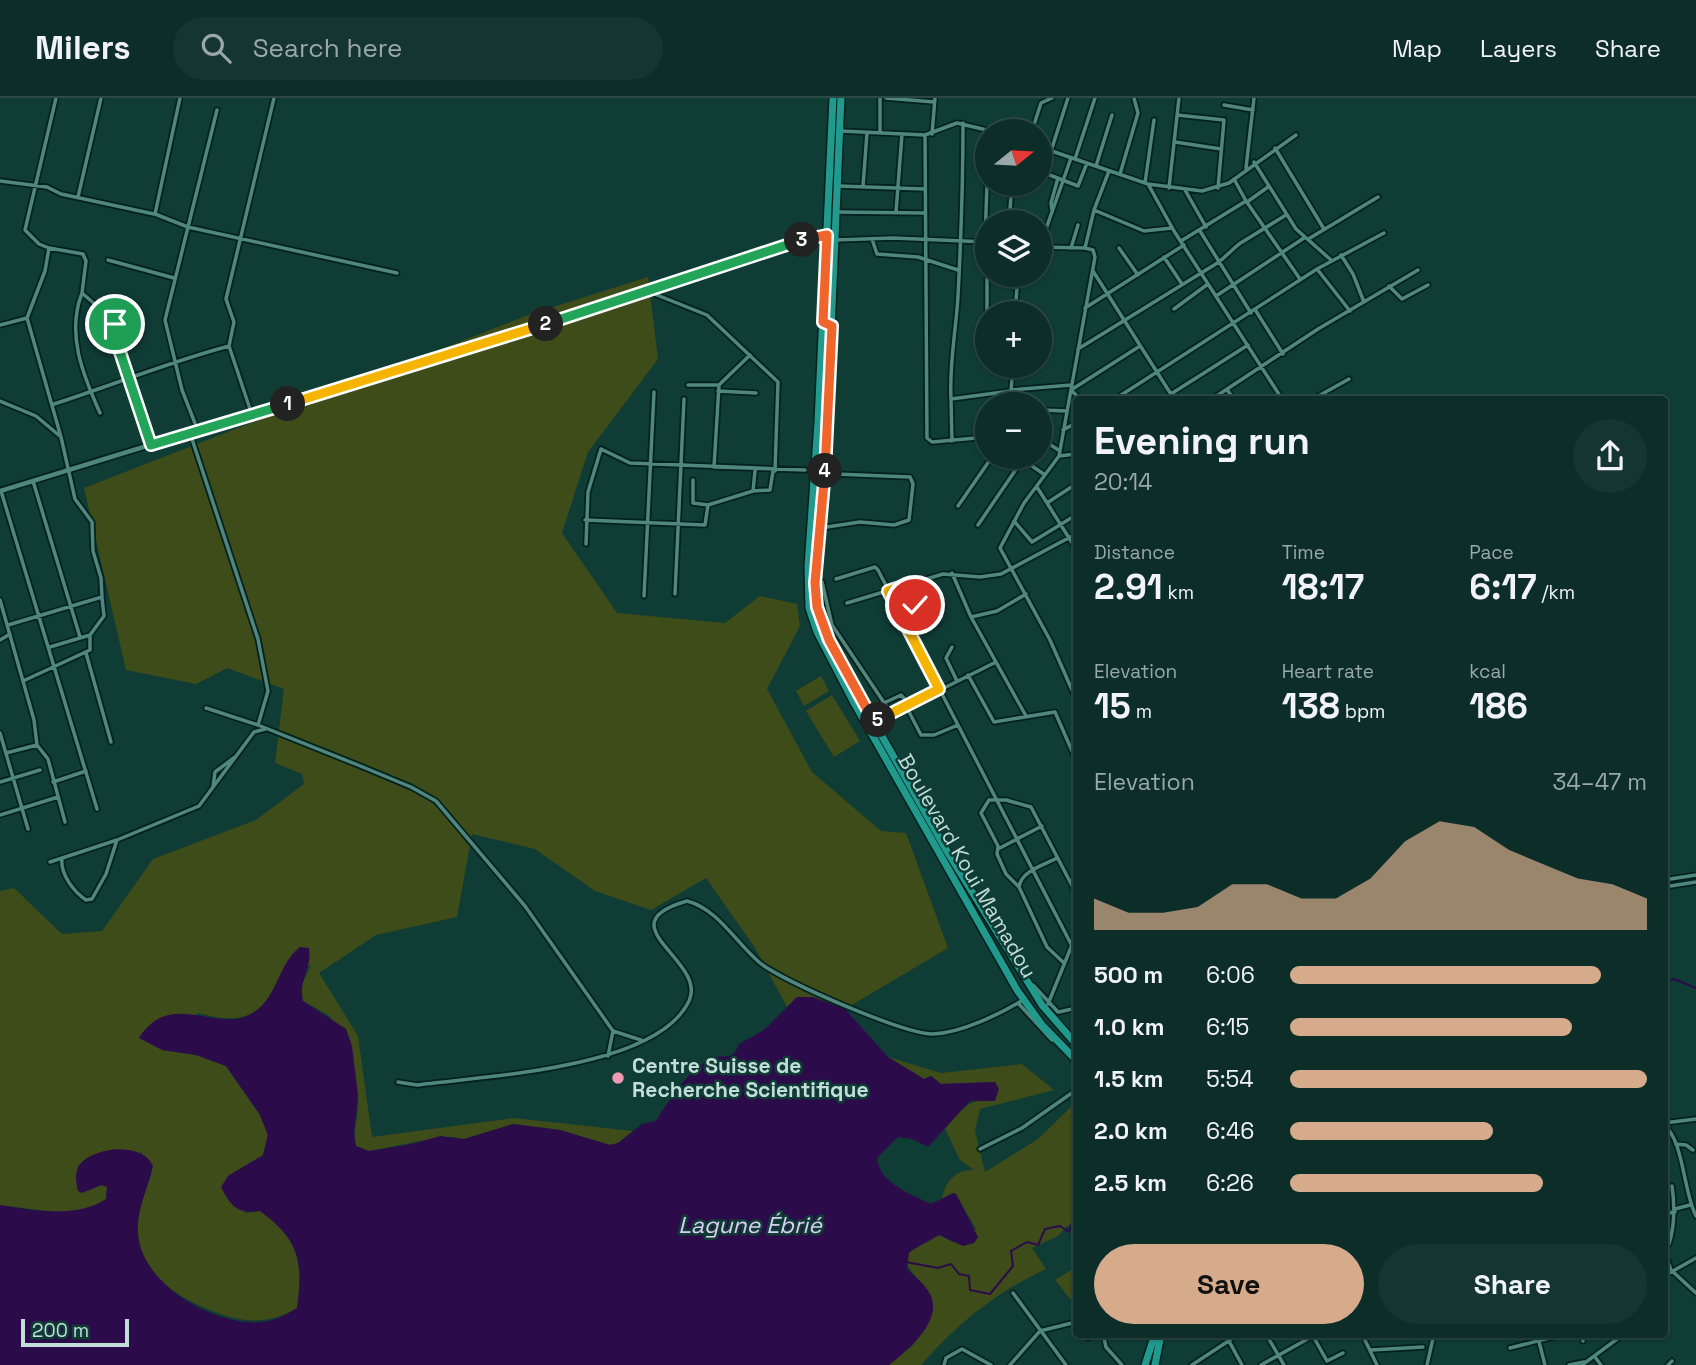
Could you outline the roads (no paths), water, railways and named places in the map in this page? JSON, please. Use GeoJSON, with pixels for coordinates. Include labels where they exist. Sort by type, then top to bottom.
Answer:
{"type":"FeatureCollection","features":[{"type":"Feature","properties":{"kind":"main road","name":"Boulevard Koui Mamadou"},"geometry":{"type":"LineString","coordinates":[[833,98],[820,528],[815,583],[817,607],[829,640],[871,724],[1021,1001],[1073,1057]]}},
{"type":"Feature","properties":{"kind":"main road","name":"Boulevard Koui Mamadou"},"geometry":{"type":"LineString","coordinates":[[841,98],[835,240],[808,578],[809,608],[817,632],[1004,947],[1073,1040]]}},
{"type":"Feature","properties":{"kind":"main road"},"geometry":{"type":"LineString","coordinates":[[1032,1012],[1045,1005]]}},
{"type":"Feature","properties":{"kind":"main road"},"geometry":{"type":"LineString","coordinates":[[1145,1365],[1154,1338]]}},
{"type":"Feature","properties":{"kind":"main road"},"geometry":{"type":"LineString","coordinates":[[1155,1365],[1160,1338]]}},
{"type":"Feature","properties":{"kind":"street"},"geometry":{"type":"LineString","coordinates":[[56,98],[25,230],[39,244],[81,253],[85,257],[82,293],[76,309],[74,331],[91,393],[100,413]]}},
{"type":"Feature","properties":{"kind":"street"},"geometry":{"type":"LineString","coordinates":[[78,197],[101,98]]}},
{"type":"Feature","properties":{"kind":"street"},"geometry":{"type":"LineString","coordinates":[[155,214],[180,98]]}},
{"type":"Feature","properties":{"kind":"street"},"geometry":{"type":"LineString","coordinates":[[252,415],[229,346],[234,322],[226,299],[274,98]]}},
{"type":"Feature","properties":{"kind":"street"},"geometry":{"type":"LineString","coordinates":[[880,98],[880,133]]}},
{"type":"Feature","properties":{"kind":"street"},"geometry":{"type":"LineString","coordinates":[[886,98],[934,100],[932,134]]}},
{"type":"Feature","properties":{"kind":"street"},"geometry":{"type":"LineString","coordinates":[[1036,119],[1041,103],[1052,98]]}},
{"type":"Feature","properties":{"kind":"street"},"geometry":{"type":"LineString","coordinates":[[1052,145],[1068,98]]}},
{"type":"Feature","properties":{"kind":"street"},"geometry":{"type":"LineString","coordinates":[[1053,211],[1095,98]]}},
{"type":"Feature","properties":{"kind":"street"},"geometry":{"type":"LineString","coordinates":[[1121,174],[1138,113],[1134,98]]}},
{"type":"Feature","properties":{"kind":"street"},"geometry":{"type":"LineString","coordinates":[[1169,188],[1179,98]]}},
{"type":"Feature","properties":{"kind":"street"},"geometry":{"type":"LineString","coordinates":[[1247,168],[1254,98]]}},
{"type":"Feature","properties":{"kind":"street"},"geometry":{"type":"LineString","coordinates":[[1224,105],[1253,110]]}},
{"type":"Feature","properties":{"kind":"street"},"geometry":{"type":"LineString","coordinates":[[198,431],[175,362],[165,320],[217,110]]}},
{"type":"Feature","properties":{"kind":"street"},"geometry":{"type":"LineString","coordinates":[[1096,166],[1112,115]]}},
{"type":"Feature","properties":{"kind":"street"},"geometry":{"type":"LineString","coordinates":[[1177,115],[1224,120],[1218,188]]}},
{"type":"Feature","properties":{"kind":"street"},"geometry":{"type":"LineString","coordinates":[[1154,120],[1147,183],[1172,228],[1280,396]]}},
{"type":"Feature","properties":{"kind":"street"},"geometry":{"type":"LineString","coordinates":[[839,131],[925,135],[957,122],[975,127]]}},
{"type":"Feature","properties":{"kind":"street"},"geometry":{"type":"LineString","coordinates":[[952,441],[950,362],[956,331],[963,123]]}},
{"type":"Feature","properties":{"kind":"street"},"geometry":{"type":"LineString","coordinates":[[863,187],[867,133]]}},
{"type":"Feature","properties":{"kind":"street"},"geometry":{"type":"LineString","coordinates":[[896,212],[902,134]]}},
{"type":"Feature","properties":{"kind":"street"},"geometry":{"type":"LineString","coordinates":[[925,135],[927,438],[932,442],[975,438]]}},
{"type":"Feature","properties":{"kind":"street"},"geometry":{"type":"LineString","coordinates":[[1052,152],[1169,188],[1218,188],[1296,135]]}},
{"type":"Feature","properties":{"kind":"street"},"geometry":{"type":"LineString","coordinates":[[1175,142],[1221,149]]}},
{"type":"Feature","properties":{"kind":"street"},"geometry":{"type":"LineString","coordinates":[[1275,148],[1325,229]]}},
{"type":"Feature","properties":{"kind":"street"},"geometry":{"type":"LineString","coordinates":[[1254,162],[1286,215],[1304,238]]}},
{"type":"Feature","properties":{"kind":"street"},"geometry":{"type":"LineString","coordinates":[[1052,175],[1079,186],[1087,163]]}},
{"type":"Feature","properties":{"kind":"street"},"geometry":{"type":"LineString","coordinates":[[1085,248],[1094,210],[1109,171]]}},
{"type":"Feature","properties":{"kind":"street"},"geometry":{"type":"LineString","coordinates":[[1053,211],[1051,203],[1058,178]]}},
{"type":"Feature","properties":{"kind":"street"},"geometry":{"type":"LineString","coordinates":[[1234,179],[1246,202],[1300,279]]}},
{"type":"Feature","properties":{"kind":"street"},"geometry":{"type":"LineString","coordinates":[[0,181],[35,186],[155,214],[188,227],[397,273]]}},
{"type":"Feature","properties":{"kind":"street"},"geometry":{"type":"LineString","coordinates":[[837,186],[925,189]]}},
{"type":"Feature","properties":{"kind":"street"},"geometry":{"type":"LineString","coordinates":[[1085,308],[1269,187]]}},
{"type":"Feature","properties":{"kind":"street"},"geometry":{"type":"LineString","coordinates":[[1185,190],[1206,227]]}},
{"type":"Feature","properties":{"kind":"street"},"geometry":{"type":"LineString","coordinates":[[1216,296],[1304,238],[1310,238],[1378,197]]}},
{"type":"Feature","properties":{"kind":"street"},"geometry":{"type":"LineString","coordinates":[[1094,210],[1144,231],[1172,228]]}},
{"type":"Feature","properties":{"kind":"street"},"geometry":{"type":"LineString","coordinates":[[836,212],[925,213]]}},
{"type":"Feature","properties":{"kind":"street"},"geometry":{"type":"LineString","coordinates":[[1077,349],[1201,274],[1286,215]]}},
{"type":"Feature","properties":{"kind":"street"},"geometry":{"type":"LineString","coordinates":[[1071,248],[1078,225]]}},
{"type":"Feature","properties":{"kind":"street"},"geometry":{"type":"LineString","coordinates":[[1200,231],[1233,285],[1283,354]]}},
{"type":"Feature","properties":{"kind":"street"},"geometry":{"type":"LineString","coordinates":[[1120,396],[1300,279],[1384,233]]}},
{"type":"Feature","properties":{"kind":"street"},"geometry":{"type":"LineString","coordinates":[[97,809],[1,491],[648,291],[816,235],[827,235]]}},
{"type":"Feature","properties":{"kind":"street"},"geometry":{"type":"LineString","coordinates":[[1310,238],[1332,260]]}},
{"type":"Feature","properties":{"kind":"street"},"geometry":{"type":"LineString","coordinates":[[872,239],[876,253],[927,259],[959,270]]}},
{"type":"Feature","properties":{"kind":"street"},"geometry":{"type":"LineString","coordinates":[[835,240],[975,242]]}},
{"type":"Feature","properties":{"kind":"street"},"geometry":{"type":"LineString","coordinates":[[1052,247],[1085,248],[1094,253],[1092,269],[1059,454],[1014,521],[1000,548],[1026,594],[1073,693]]}},
{"type":"Feature","properties":{"kind":"street"},"geometry":{"type":"LineString","coordinates":[[23,681],[86,653],[90,648],[90,635],[104,616],[101,578],[93,551],[92,522],[75,499],[54,404],[27,318],[46,271],[49,248]]}},
{"type":"Feature","properties":{"kind":"street"},"geometry":{"type":"LineString","coordinates":[[1119,248],[1138,275]]}},
{"type":"Feature","properties":{"kind":"street"},"geometry":{"type":"LineString","coordinates":[[1341,255],[1353,274],[1364,302]]}},
{"type":"Feature","properties":{"kind":"street"},"geometry":{"type":"LineString","coordinates":[[1164,257],[1182,284]]}},
{"type":"Feature","properties":{"kind":"street"},"geometry":{"type":"LineString","coordinates":[[108,260],[175,278]]}},
{"type":"Feature","properties":{"kind":"street"},"geometry":{"type":"LineString","coordinates":[[1092,269],[1171,394]]}},
{"type":"Feature","properties":{"kind":"street"},"geometry":{"type":"LineString","coordinates":[[1317,269],[1350,311]]}},
{"type":"Feature","properties":{"kind":"street"},"geometry":{"type":"LineString","coordinates":[[1216,396],[1418,270]]}},
{"type":"Feature","properties":{"kind":"street"},"geometry":{"type":"LineString","coordinates":[[1174,309],[1208,284]]}},
{"type":"Feature","properties":{"kind":"street"},"geometry":{"type":"LineString","coordinates":[[1389,286],[1402,299],[1428,285]]}},
{"type":"Feature","properties":{"kind":"street"},"geometry":{"type":"LineString","coordinates":[[648,291],[707,315],[778,382],[774,470],[770,490],[753,491],[708,505],[692,503],[693,480]]}},
{"type":"Feature","properties":{"kind":"street"},"geometry":{"type":"LineString","coordinates":[[82,293],[97,306],[115,312],[116,340],[151,445]]}},
{"type":"Feature","properties":{"kind":"street"},"geometry":{"type":"LineString","coordinates":[[0,326],[27,318]]}},
{"type":"Feature","properties":{"kind":"street"},"geometry":{"type":"LineString","coordinates":[[1168,396],[1248,345]]}},
{"type":"Feature","properties":{"kind":"street"},"geometry":{"type":"LineString","coordinates":[[54,404],[229,346]]}},
{"type":"Feature","properties":{"kind":"street"},"geometry":{"type":"LineString","coordinates":[[951,399],[1071,387],[1140,346]]}},
{"type":"Feature","properties":{"kind":"street"},"geometry":{"type":"LineString","coordinates":[[714,467],[719,385],[750,355]]}},
{"type":"Feature","properties":{"kind":"street"},"geometry":{"type":"LineString","coordinates":[[1011,391],[1012,378]]}},
{"type":"Feature","properties":{"kind":"street"},"geometry":{"type":"LineString","coordinates":[[1318,396],[1349,379]]}},
{"type":"Feature","properties":{"kind":"street"},"geometry":{"type":"LineString","coordinates":[[688,385],[719,385]]}},
{"type":"Feature","properties":{"kind":"street"},"geometry":{"type":"LineString","coordinates":[[1071,387],[1078,396]]}},
{"type":"Feature","properties":{"kind":"street"},"geometry":{"type":"LineString","coordinates":[[1227,389],[1231,396]]}},
{"type":"Feature","properties":{"kind":"street"},"geometry":{"type":"LineString","coordinates":[[718,391],[756,393]]}},
{"type":"Feature","properties":{"kind":"street"},"geometry":{"type":"LineString","coordinates":[[644,596],[654,392]]}},
{"type":"Feature","properties":{"kind":"street"},"geometry":{"type":"LineString","coordinates":[[675,594],[684,399]]}},
{"type":"Feature","properties":{"kind":"street"},"geometry":{"type":"LineString","coordinates":[[0,401],[36,416],[61,437]]}},
{"type":"Feature","properties":{"kind":"street"},"geometry":{"type":"LineString","coordinates":[[1052,410],[1067,411]]}},
{"type":"Feature","properties":{"kind":"street"},"geometry":{"type":"LineString","coordinates":[[1063,430],[1073,425]]}},
{"type":"Feature","properties":{"kind":"street"},"geometry":{"type":"LineString","coordinates":[[190,433],[258,639],[268,691],[258,725]]}},
{"type":"Feature","properties":{"kind":"street"},"geometry":{"type":"LineString","coordinates":[[1052,448],[1059,454],[1073,454]]}},
{"type":"Feature","properties":{"kind":"street"},"geometry":{"type":"LineString","coordinates":[[586,544],[585,520],[590,478],[599,450],[628,462],[805,470],[755,471],[714,467]]}},
{"type":"Feature","properties":{"kind":"street"},"geometry":{"type":"LineString","coordinates":[[958,506],[984,469]]}},
{"type":"Feature","properties":{"kind":"street"},"geometry":{"type":"LineString","coordinates":[[978,525],[1014,469]]}},
{"type":"Feature","properties":{"kind":"street"},"geometry":{"type":"LineString","coordinates":[[1037,469],[1045,475]]}},
{"type":"Feature","properties":{"kind":"street"},"geometry":{"type":"LineString","coordinates":[[753,491],[755,471]]}},
{"type":"Feature","properties":{"kind":"street"},"geometry":{"type":"LineString","coordinates":[[820,528],[860,523],[894,525],[909,520],[913,484],[910,477],[835,474]]}},
{"type":"Feature","properties":{"kind":"street"},"geometry":{"type":"LineString","coordinates":[[33,481],[80,637]]}},
{"type":"Feature","properties":{"kind":"street"},"geometry":{"type":"LineString","coordinates":[[1037,486],[1073,544]]}},
{"type":"Feature","properties":{"kind":"street"},"geometry":{"type":"LineString","coordinates":[[1047,503],[1073,486]]}},
{"type":"Feature","properties":{"kind":"street"},"geometry":{"type":"LineString","coordinates":[[585,520],[705,525],[708,505]]}},
{"type":"Feature","properties":{"kind":"street"},"geometry":{"type":"LineString","coordinates":[[1014,521],[1030,542],[1073,517]]}},
{"type":"Feature","properties":{"kind":"street"},"geometry":{"type":"LineString","coordinates":[[847,603],[952,573],[990,576],[1012,570],[1073,536]]}},
{"type":"Feature","properties":{"kind":"street"},"geometry":{"type":"LineString","coordinates":[[836,579],[877,568],[1071,944]]}},
{"type":"Feature","properties":{"kind":"street"},"geometry":{"type":"LineString","coordinates":[[952,573],[971,617],[1026,716]]}},
{"type":"Feature","properties":{"kind":"street"},"geometry":{"type":"LineString","coordinates":[[822,582],[832,625],[891,713]]}},
{"type":"Feature","properties":{"kind":"street"},"geometry":{"type":"LineString","coordinates":[[906,585],[915,605]]}},
{"type":"Feature","properties":{"kind":"street"},"geometry":{"type":"LineString","coordinates":[[971,617],[997,611],[1026,594]]}},
{"type":"Feature","properties":{"kind":"street"},"geometry":{"type":"LineString","coordinates":[[8,625],[102,597]]}},
{"type":"Feature","properties":{"kind":"street"},"geometry":{"type":"LineString","coordinates":[[0,600],[23,681],[37,745],[48,758],[65,822]]}},
{"type":"Feature","properties":{"kind":"street"},"geometry":{"type":"LineString","coordinates":[[0,640],[10,634]]}},
{"type":"Feature","properties":{"kind":"street"},"geometry":{"type":"LineString","coordinates":[[50,647],[90,635]]}},
{"type":"Feature","properties":{"kind":"street"},"geometry":{"type":"LineString","coordinates":[[952,647],[946,655],[957,681]]}},
{"type":"Feature","properties":{"kind":"street"},"geometry":{"type":"LineString","coordinates":[[86,653],[111,742]]}},
{"type":"Feature","properties":{"kind":"street"},"geometry":{"type":"LineString","coordinates":[[871,724],[995,663]]}},
{"type":"Feature","properties":{"kind":"street"},"geometry":{"type":"LineString","coordinates":[[968,675],[994,722],[1055,712],[1073,753]]}},
{"type":"Feature","properties":{"kind":"street"},"geometry":{"type":"LineString","coordinates":[[885,702],[901,695],[922,734],[934,735],[958,725]]}},
{"type":"Feature","properties":{"kind":"street"},"geometry":{"type":"LineString","coordinates":[[206,708],[258,725],[411,787],[436,801],[525,906],[613,1031],[643,1041]]}},
{"type":"Feature","properties":{"kind":"street"},"geometry":{"type":"LineString","coordinates":[[250,723],[254,732]]}},
{"type":"Feature","properties":{"kind":"street"},"geometry":{"type":"LineString","coordinates":[[50,862],[117,840],[186,814],[199,806],[254,732],[265,729]]}},
{"type":"Feature","properties":{"kind":"street"},"geometry":{"type":"LineString","coordinates":[[0,733],[3,751],[28,829]]}},
{"type":"Feature","properties":{"kind":"street"},"geometry":{"type":"LineString","coordinates":[[3,751],[37,745]]}},
{"type":"Feature","properties":{"kind":"street"},"geometry":{"type":"LineString","coordinates":[[213,789],[215,772],[239,755]]}},
{"type":"Feature","properties":{"kind":"street"},"geometry":{"type":"LineString","coordinates":[[0,782],[40,770]]}},
{"type":"Feature","properties":{"kind":"street"},"geometry":{"type":"LineString","coordinates":[[54,782],[86,771]]}},
{"type":"Feature","properties":{"kind":"street"},"geometry":{"type":"LineString","coordinates":[[0,815],[58,797]]}},
{"type":"Feature","properties":{"kind":"street"},"geometry":{"type":"LineString","coordinates":[[1065,963],[1047,947],[1019,887],[1006,874],[981,813],[988,801],[997,798],[1029,805],[1073,887]]}},
{"type":"Feature","properties":{"kind":"street"},"geometry":{"type":"LineString","coordinates":[[998,849],[1041,826]]}},
{"type":"Feature","properties":{"kind":"street"},"geometry":{"type":"LineString","coordinates":[[62,858],[61,865],[68,880],[80,896],[92,899],[106,874],[117,840]]}},
{"type":"Feature","properties":{"kind":"street"},"geometry":{"type":"LineString","coordinates":[[1019,887],[1020,881],[1033,871],[1058,858]]}},
{"type":"Feature","properties":{"kind":"street"},"geometry":{"type":"LineString","coordinates":[[1668,879],[1696,875]]}},
{"type":"Feature","properties":{"kind":"street"},"geometry":{"type":"LineString","coordinates":[[1668,886],[1696,882]]}},
{"type":"Feature","properties":{"kind":"street"},"geometry":{"type":"LineString","coordinates":[[398,1082],[425,1084],[607,1057],[643,1041],[679,1016],[690,1000],[692,986],[687,972],[655,936],[652,926],[655,918],[666,909],[687,901],[705,908],[742,947],[780,976],[912,1031],[941,1033],[1021,1001],[1052,1040],[1073,1057]]}},
{"type":"Feature","properties":{"kind":"street"},"geometry":{"type":"LineString","coordinates":[[1045,1005],[1073,940]]}},
{"type":"Feature","properties":{"kind":"street"},"geometry":{"type":"LineString","coordinates":[[1054,1015],[1073,1009]]}},
{"type":"Feature","properties":{"kind":"street"},"geometry":{"type":"LineString","coordinates":[[607,1057],[613,1031]]}},
{"type":"Feature","properties":{"kind":"street"},"geometry":{"type":"LineString","coordinates":[[980,1149],[1022,1128],[1073,1092]]}},
{"type":"Feature","properties":{"kind":"street"},"geometry":{"type":"LineString","coordinates":[[1668,1123],[1696,1119]]}},
{"type":"Feature","properties":{"kind":"street"},"geometry":{"type":"LineString","coordinates":[[1678,1121],[1670,1130],[1690,1206],[1696,1216]]}},
{"type":"Feature","properties":{"kind":"street"},"geometry":{"type":"LineString","coordinates":[[1675,1144],[1686,1145],[1693,1150]]}},
{"type":"Feature","properties":{"kind":"street"},"geometry":{"type":"LineString","coordinates":[[1669,1244],[1674,1233],[1672,1186]]}},
{"type":"Feature","properties":{"kind":"street"},"geometry":{"type":"LineString","coordinates":[[1668,1212],[1690,1206]]}},
{"type":"Feature","properties":{"kind":"street"},"geometry":{"type":"LineString","coordinates":[[1668,1273],[1696,1258]]}},
{"type":"Feature","properties":{"kind":"street"},"geometry":{"type":"LineString","coordinates":[[1668,1263],[1671,1270],[1696,1293]]}},
{"type":"Feature","properties":{"kind":"street"},"geometry":{"type":"LineString","coordinates":[[1013,1293],[1066,1365]]}},
{"type":"Feature","properties":{"kind":"street"},"geometry":{"type":"LineString","coordinates":[[1010,1365],[1040,1331],[1073,1324]]}},
{"type":"Feature","properties":{"kind":"street"},"geometry":{"type":"LineString","coordinates":[[1102,1338],[1122,1365]]}},
{"type":"Feature","properties":{"kind":"street"},"geometry":{"type":"LineString","coordinates":[[1192,1365],[1233,1338]]}},
{"type":"Feature","properties":{"kind":"street"},"geometry":{"type":"LineString","coordinates":[[1268,1338],[1284,1365]]}},
{"type":"Feature","properties":{"kind":"street"},"geometry":{"type":"LineString","coordinates":[[1261,1365],[1308,1338]]}},
{"type":"Feature","properties":{"kind":"street"},"geometry":{"type":"LineString","coordinates":[[1315,1338],[1327,1361],[1343,1353]]}},
{"type":"Feature","properties":{"kind":"street"},"geometry":{"type":"LineString","coordinates":[[1364,1338],[1377,1365]]}},
{"type":"Feature","properties":{"kind":"street"},"geometry":{"type":"LineString","coordinates":[[1427,1365],[1433,1338]]}},
{"type":"Feature","properties":{"kind":"street"},"geometry":{"type":"LineString","coordinates":[[1538,1338],[1545,1365]]}},
{"type":"Feature","properties":{"kind":"street"},"geometry":{"type":"LineString","coordinates":[[1510,1348],[1550,1338]]}},
{"type":"Feature","properties":{"kind":"street"},"geometry":{"type":"LineString","coordinates":[[1569,1365],[1584,1363],[1619,1338]]}},
{"type":"Feature","properties":{"kind":"street"},"geometry":{"type":"LineString","coordinates":[[1229,1341],[1242,1365]]}},
{"type":"Feature","properties":{"kind":"street"},"geometry":{"type":"LineString","coordinates":[[1371,1350],[1423,1347]]}},
{"type":"Feature","properties":{"kind":"street"},"geometry":{"type":"LineString","coordinates":[[944,1365],[946,1358],[962,1349],[991,1365]]}},
{"type":"Feature","properties":{"kind":"street"},"geometry":{"type":"LineString","coordinates":[[1595,1357],[1601,1365]]}},
{"type":"Feature","properties":{"kind":"street"},"geometry":{"type":"LineString","coordinates":[[1668,1365],[1672,1361]]}},
{"type":"Feature","properties":{"kind":"water","name":"Lagune Ébrié"},"geometry":{"type":"Polygon","coordinates":[[[300,947],[309,948],[309,963],[302,987],[303,1001],[346,1029],[352,1046],[358,1095],[354,1135],[356,1146],[369,1151],[440,1136],[464,1139],[513,1124],[560,1130],[610,1145],[618,1143],[642,1124],[656,1121],[679,1087],[696,1069],[712,1058],[732,1055],[739,1044],[764,1030],[797,997],[813,997],[845,1009],[888,1057],[924,1079],[931,1076],[941,1084],[995,1082],[999,1089],[995,1101],[970,1101],[928,1147],[912,1139],[898,1137],[877,1158],[879,1167],[890,1181],[931,1204],[956,1194],[978,1237],[974,1243],[963,1246],[939,1235],[909,1252],[907,1269],[930,1294],[932,1315],[914,1344],[889,1365],[0,1365],[0,1205],[68,1211],[82,1209],[106,1199],[107,1187],[101,1185],[82,1193],[78,1191],[76,1181],[80,1164],[87,1158],[107,1150],[140,1153],[148,1158],[153,1166],[141,1208],[138,1234],[143,1253],[152,1270],[167,1286],[203,1310],[244,1322],[272,1320],[297,1308],[299,1264],[291,1242],[273,1221],[260,1211],[236,1208],[221,1187],[228,1176],[263,1155],[268,1135],[260,1115],[226,1066],[196,1055],[162,1050],[139,1038],[151,1024],[164,1016],[192,1014],[235,1019],[249,1015],[266,1001],[286,964],[300,947]]]}},
{"type":"Feature","properties":{"kind":"waterway"},"geometry":{"type":"LineString","coordinates":[[1668,981],[1674,979],[1696,988]]}},
{"type":"Feature","properties":{"kind":"waterway"},"geometry":{"type":"LineString","coordinates":[[906,1262],[938,1268],[951,1264],[959,1274],[969,1276],[970,1290],[990,1294],[1013,1266],[1011,1251],[1027,1242],[1038,1245],[1045,1229],[1060,1226],[1069,1232],[1073,1219]]}},
{"type":"Feature","properties":{"kind":"place","name":"Centre Suisse de Recherche Scientifique"},"geometry":{"type":"Point","coordinates":[618,1078]}}]}
